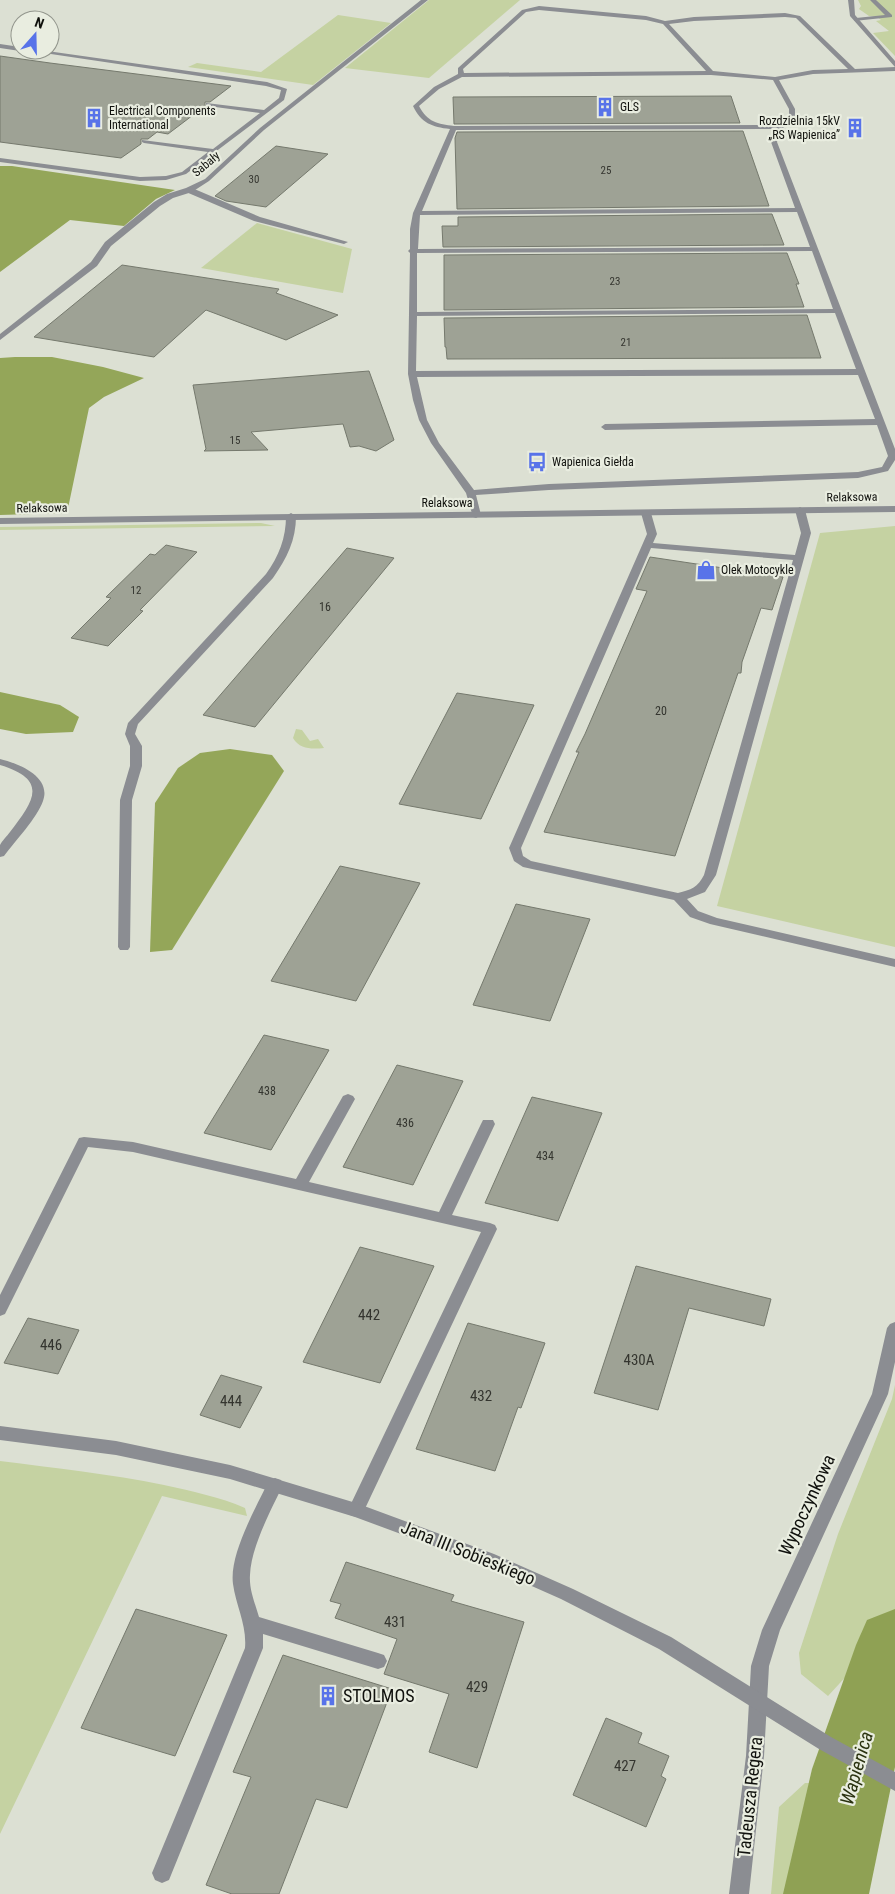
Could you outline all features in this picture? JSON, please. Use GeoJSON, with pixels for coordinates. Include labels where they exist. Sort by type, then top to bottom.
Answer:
{"type":"FeatureCollection","features":[{"type":"Feature","properties":{"kind":"street","name":"Sabały"},"geometry":{"type":"LineString","coordinates":[[0,338],[94,264],[108,244],[158,204],[170,196],[189,190],[207,180],[262,130],[425,0]]}},
{"type":"Feature","properties":{"kind":"street"},"geometry":{"type":"LineString","coordinates":[[851,0],[852,15],[895,65]]}},
{"type":"Feature","properties":{"kind":"street"},"geometry":{"type":"LineString","coordinates":[[856,20],[890,16],[873,0]]}},
{"type":"Feature","properties":{"kind":"street"},"geometry":{"type":"LineString","coordinates":[[461,75],[460,69],[524,11],[530,8],[646,18],[665,23],[694,19],[785,15],[798,17],[853,70]]}},
{"type":"Feature","properties":{"kind":"street"},"geometry":{"type":"LineString","coordinates":[[665,23],[711,73]]}},
{"type":"Feature","properties":{"kind":"street"},"geometry":{"type":"LineString","coordinates":[[0,160],[153,180],[166,178],[184,173],[266,112],[282,99],[284,89],[267,84],[60,55]]}},
{"type":"Feature","properties":{"kind":"street"},"geometry":{"type":"LineString","coordinates":[[68,65],[81,58]]}},
{"type":"Feature","properties":{"kind":"street"},"geometry":{"type":"LineString","coordinates":[[780,127],[454,128],[430,124],[420,117],[416,106],[450,79],[461,75],[711,73],[760,76],[775,79],[803,73],[895,69]]}},
{"type":"Feature","properties":{"kind":"street"},"geometry":{"type":"LineString","coordinates":[[472,493],[549,487],[858,475],[885,469],[894,456],[774,142],[780,127],[792,118],[792,109],[775,79]]}},
{"type":"Feature","properties":{"kind":"street"},"geometry":{"type":"LineString","coordinates":[[208,104],[266,112]]}},
{"type":"Feature","properties":{"kind":"street"},"geometry":{"type":"LineString","coordinates":[[454,128],[417,213],[412,251],[412,374],[423,420],[435,443],[472,493],[476,515]]}},
{"type":"Feature","properties":{"kind":"street"},"geometry":{"type":"LineString","coordinates":[[144,141],[215,150]]}},
{"type":"Feature","properties":{"kind":"street"},"geometry":{"type":"LineString","coordinates":[[189,190],[257,219],[344,242]]}},
{"type":"Feature","properties":{"kind":"street"},"geometry":{"type":"LineString","coordinates":[[417,213],[800,210]]}},
{"type":"Feature","properties":{"kind":"street"},"geometry":{"type":"LineString","coordinates":[[412,251],[815,249]]}},
{"type":"Feature","properties":{"kind":"street"},"geometry":{"type":"LineString","coordinates":[[413,314],[839,312]]}},
{"type":"Feature","properties":{"kind":"street"},"geometry":{"type":"LineString","coordinates":[[412,374],[862,372]]}},
{"type":"Feature","properties":{"kind":"street"},"geometry":{"type":"LineString","coordinates":[[605,427],[880,422]]}},
{"type":"Feature","properties":{"kind":"street","name":"Relaksowa"},"geometry":{"type":"LineString","coordinates":[[0,521],[895,508]]}},
{"type":"Feature","properties":{"kind":"street"},"geometry":{"type":"LineString","coordinates":[[646,513],[652,534],[515,848],[518,858],[527,864],[678,897],[695,893],[705,887],[710,875],[800,558],[806,533],[800,510]]}},
{"type":"Feature","properties":{"kind":"street"},"geometry":{"type":"LineString","coordinates":[[124,947],[126,800],[136,766],[136,746],[130,734],[133,723],[270,576],[287,548],[291,534],[291,516]]}},
{"type":"Feature","properties":{"kind":"street"},"geometry":{"type":"LineString","coordinates":[[647,545],[800,558]]}},
{"type":"Feature","properties":{"kind":"street"},"geometry":{"type":"LineString","coordinates":[[0,762],[32,777],[37,786],[38,800],[0,853]]}},
{"type":"Feature","properties":{"kind":"street"},"geometry":{"type":"LineString","coordinates":[[678,897],[694,914],[714,921],[895,963]]}},
{"type":"Feature","properties":{"kind":"street"},"geometry":{"type":"LineString","coordinates":[[300,1185],[348,1099]]}},
{"type":"Feature","properties":{"kind":"street"},"geometry":{"type":"LineString","coordinates":[[443,1218],[488,1124]]}},
{"type":"Feature","properties":{"kind":"street"},"geometry":{"type":"LineString","coordinates":[[0,1310],[84,1142],[133,1147],[490,1229],[356,1510]]}},
{"type":"Feature","properties":{"kind":"street","name":"Wypoczynkowa"},"geometry":{"type":"LineString","coordinates":[[756,1699],[760,1664],[771,1630],[880,1394],[895,1328]]}},
{"type":"Feature","properties":{"kind":"street","name":"Jana III Sobieskiego"},"geometry":{"type":"LineString","coordinates":[[0,1433],[64,1440],[157,1455],[221,1470],[356,1510],[488,1559],[567,1594],[665,1642],[825,1742],[895,1782]]}},
{"type":"Feature","properties":{"kind":"street"},"geometry":{"type":"LineString","coordinates":[[162,1873],[250,1662],[256,1636],[241,1575],[246,1557],[275,1485]]}},
{"type":"Feature","properties":{"kind":"street"},"geometry":{"type":"LineString","coordinates":[[254,1623],[378,1661]]}},
{"type":"Feature","properties":{"kind":"street","name":"Tadeusza Regera"},"geometry":{"type":"LineString","coordinates":[[739,1894],[758,1727],[756,1699]]}},
{"type":"Feature","properties":{"kind":"green space"},"geometry":{"type":"Polygon","coordinates":[[[429,0],[520,0],[429,78],[345,68],[429,0]]]}},
{"type":"Feature","properties":{"kind":"green space"},"geometry":{"type":"Polygon","coordinates":[[[858,0],[895,0],[895,56],[873,33],[889,31],[876,21],[881,20],[877,17],[869,16],[859,9],[861,6],[858,0]]]}},
{"type":"Feature","properties":{"kind":"green space"},"geometry":{"type":"Polygon","coordinates":[[[338,15],[391,23],[313,85],[188,67],[197,63],[261,72],[338,15]]]}},
{"type":"Feature","properties":{"kind":"green space"},"geometry":{"type":"Polygon","coordinates":[[[0,166],[12,166],[175,190],[156,199],[124,226],[70,220],[0,272],[0,166]]]}},
{"type":"Feature","properties":{"kind":"green space"},"geometry":{"type":"Polygon","coordinates":[[[257,223],[352,249],[343,293],[201,268],[257,223]]]}},
{"type":"Feature","properties":{"kind":"green space"},"geometry":{"type":"Polygon","coordinates":[[[52,357],[103,367],[144,378],[104,397],[89,408],[67,513],[0,515],[0,358],[52,357]]]}},
{"type":"Feature","properties":{"kind":"green space"},"geometry":{"type":"Polygon","coordinates":[[[261,523],[275,526],[0,530],[0,527],[261,523]]]}},
{"type":"Feature","properties":{"kind":"green space"},"geometry":{"type":"Polygon","coordinates":[[[895,526],[895,947],[717,906],[820,533],[895,526]]]}},
{"type":"Feature","properties":{"kind":"green space"},"geometry":{"type":"Polygon","coordinates":[[[0,692],[60,705],[79,717],[73,732],[26,734],[0,729],[0,692]]]}},
{"type":"Feature","properties":{"kind":"green space"},"geometry":{"type":"Polygon","coordinates":[[[296,729],[302,730],[310,741],[318,739],[324,748],[311,748],[299,745],[293,738],[296,729]]]}},
{"type":"Feature","properties":{"kind":"green space"},"geometry":{"type":"Polygon","coordinates":[[[230,749],[272,755],[284,771],[172,950],[150,952],[155,803],[178,768],[200,753],[230,749]]]}},
{"type":"Feature","properties":{"kind":"green space"},"geometry":{"type":"Polygon","coordinates":[[[895,1385],[895,1623],[828,1696],[801,1674],[799,1653],[838,1534],[892,1399],[895,1385]]]}},
{"type":"Feature","properties":{"kind":"green space"},"geometry":{"type":"Polygon","coordinates":[[[0,1461],[103,1474],[174,1487],[235,1504],[245,1508],[247,1516],[162,1496],[0,1834],[0,1461]]]}},
{"type":"Feature","properties":{"kind":"green space"},"geometry":{"type":"Polygon","coordinates":[[[805,1783],[815,1783],[826,1789],[808,1841],[798,1894],[771,1894],[779,1807],[805,1783]]]}},
{"type":"Feature","properties":{"kind":"building","name":"Electrical Components International"},"geometry":{"type":"Polygon","coordinates":[[[0,56],[10,57],[10,60],[29,60],[231,86],[210,102],[205,102],[205,106],[168,134],[157,132],[148,139],[141,139],[141,144],[121,158],[0,142],[0,56]]]}},
{"type":"Feature","properties":{"kind":"building","name":"GLS"},"geometry":{"type":"Polygon","coordinates":[[[731,96],[740,123],[454,124],[453,97],[731,96]]]}},
{"type":"Feature","properties":{"kind":"building"},"geometry":{"type":"Polygon","coordinates":[[[743,131],[769,206],[457,209],[455,138],[457,132],[743,131]]]}},
{"type":"Feature","properties":{"kind":"building"},"geometry":{"type":"Polygon","coordinates":[[[276,146],[328,154],[266,207],[226,201],[215,196],[276,146]]]}},
{"type":"Feature","properties":{"kind":"building"},"geometry":{"type":"Polygon","coordinates":[[[772,214],[784,245],[443,247],[442,226],[458,226],[458,217],[772,214]]]}},
{"type":"Feature","properties":{"kind":"building"},"geometry":{"type":"Polygon","coordinates":[[[787,253],[799,284],[796,284],[804,307],[444,310],[444,255],[787,253]]]}},
{"type":"Feature","properties":{"kind":"building"},"geometry":{"type":"Polygon","coordinates":[[[122,265],[279,289],[276,293],[338,315],[286,340],[206,310],[154,357],[34,337],[122,265]]]}},
{"type":"Feature","properties":{"kind":"building"},"geometry":{"type":"Polygon","coordinates":[[[807,315],[821,358],[447,359],[445,347],[444,318],[807,315]]]}},
{"type":"Feature","properties":{"kind":"building"},"geometry":{"type":"Polygon","coordinates":[[[369,371],[394,440],[376,451],[359,446],[350,447],[343,424],[251,432],[268,450],[204,451],[206,449],[193,385],[369,371]]]}},
{"type":"Feature","properties":{"kind":"building"},"geometry":{"type":"Polygon","coordinates":[[[166,545],[197,552],[140,610],[143,611],[108,646],[71,638],[111,598],[106,597],[150,554],[155,555],[166,545]]]}},
{"type":"Feature","properties":{"kind":"building"},"geometry":{"type":"Polygon","coordinates":[[[347,548],[394,558],[255,727],[203,715],[347,548]]]}},
{"type":"Feature","properties":{"kind":"building"},"geometry":{"type":"Polygon","coordinates":[[[650,557],[783,577],[772,610],[761,608],[742,662],[741,673],[738,673],[675,856],[544,832],[579,752],[576,752],[647,591],[636,589],[650,557]]]}},
{"type":"Feature","properties":{"kind":"building"},"geometry":{"type":"Polygon","coordinates":[[[457,693],[534,705],[481,819],[399,804],[457,693]]]}},
{"type":"Feature","properties":{"kind":"building"},"geometry":{"type":"Polygon","coordinates":[[[340,866],[420,883],[356,1001],[271,981],[340,866]]]}},
{"type":"Feature","properties":{"kind":"building"},"geometry":{"type":"Polygon","coordinates":[[[516,904],[590,919],[550,1021],[473,1005],[516,904]]]}},
{"type":"Feature","properties":{"kind":"building"},"geometry":{"type":"Polygon","coordinates":[[[264,1035],[329,1050],[271,1150],[204,1133],[264,1035]]]}},
{"type":"Feature","properties":{"kind":"building"},"geometry":{"type":"Polygon","coordinates":[[[397,1065],[463,1081],[413,1185],[343,1167],[397,1065]]]}},
{"type":"Feature","properties":{"kind":"building"},"geometry":{"type":"Polygon","coordinates":[[[532,1097],[602,1113],[558,1221],[485,1203],[532,1097]]]}},
{"type":"Feature","properties":{"kind":"building"},"geometry":{"type":"Polygon","coordinates":[[[360,1247],[434,1266],[380,1383],[303,1362],[360,1247]]]}},
{"type":"Feature","properties":{"kind":"building"},"geometry":{"type":"Polygon","coordinates":[[[636,1266],[771,1299],[764,1326],[689,1308],[658,1410],[594,1393],[636,1266]]]}},
{"type":"Feature","properties":{"kind":"building"},"geometry":{"type":"Polygon","coordinates":[[[28,1318],[79,1330],[58,1374],[4,1363],[28,1318]]]}},
{"type":"Feature","properties":{"kind":"building"},"geometry":{"type":"Polygon","coordinates":[[[468,1323],[545,1343],[521,1408],[518,1407],[495,1471],[416,1449],[468,1323]]]}},
{"type":"Feature","properties":{"kind":"building"},"geometry":{"type":"Polygon","coordinates":[[[221,1375],[262,1387],[240,1428],[200,1415],[221,1375]]]}},
{"type":"Feature","properties":{"kind":"building"},"geometry":{"type":"Polygon","coordinates":[[[346,1562],[454,1595],[451,1601],[524,1622],[477,1768],[429,1752],[449,1694],[384,1674],[397,1639],[335,1618],[341,1604],[330,1601],[346,1562]]]}},
{"type":"Feature","properties":{"kind":"building"},"geometry":{"type":"Polygon","coordinates":[[[136,1609],[227,1635],[175,1756],[81,1728],[136,1609]]]}},
{"type":"Feature","properties":{"kind":"building"},"geometry":{"type":"Polygon","coordinates":[[[283,1655],[392,1689],[347,1808],[316,1799],[279,1894],[232,1894],[206,1885],[251,1777],[233,1772],[283,1655]]]}},
{"type":"Feature","properties":{"kind":"building"},"geometry":{"type":"Polygon","coordinates":[[[606,1718],[642,1733],[638,1743],[669,1756],[661,1776],[666,1779],[646,1827],[573,1795],[606,1718]]]}},
{"type":"Feature","properties":{"kind":"waterway","name":"Wapienica"},"geometry":{"type":"LineString","coordinates":[[826,1894],[853,1769],[895,1645]]}},
{"type":"Feature","properties":{"kind":"place","name":"GLS"},"geometry":{"type":"Point","coordinates":[605,107]}},
{"type":"Feature","properties":{"kind":"place","name":"Electrical Components International"},"geometry":{"type":"Point","coordinates":[94,118]}},
{"type":"Feature","properties":{"kind":"place","name":"Rozdzielnia 15kV „RS Wapienica”"},"geometry":{"type":"Point","coordinates":[855,128]}},
{"type":"Feature","properties":{"kind":"place","name":"Wapienica Giełda"},"geometry":{"type":"Point","coordinates":[537,462]}},
{"type":"Feature","properties":{"kind":"place","name":"Olek Motocykle"},"geometry":{"type":"Point","coordinates":[706,570]}},
{"type":"Feature","properties":{"kind":"place","name":"STOLMOS"},"geometry":{"type":"Point","coordinates":[328,1696]}}]}
